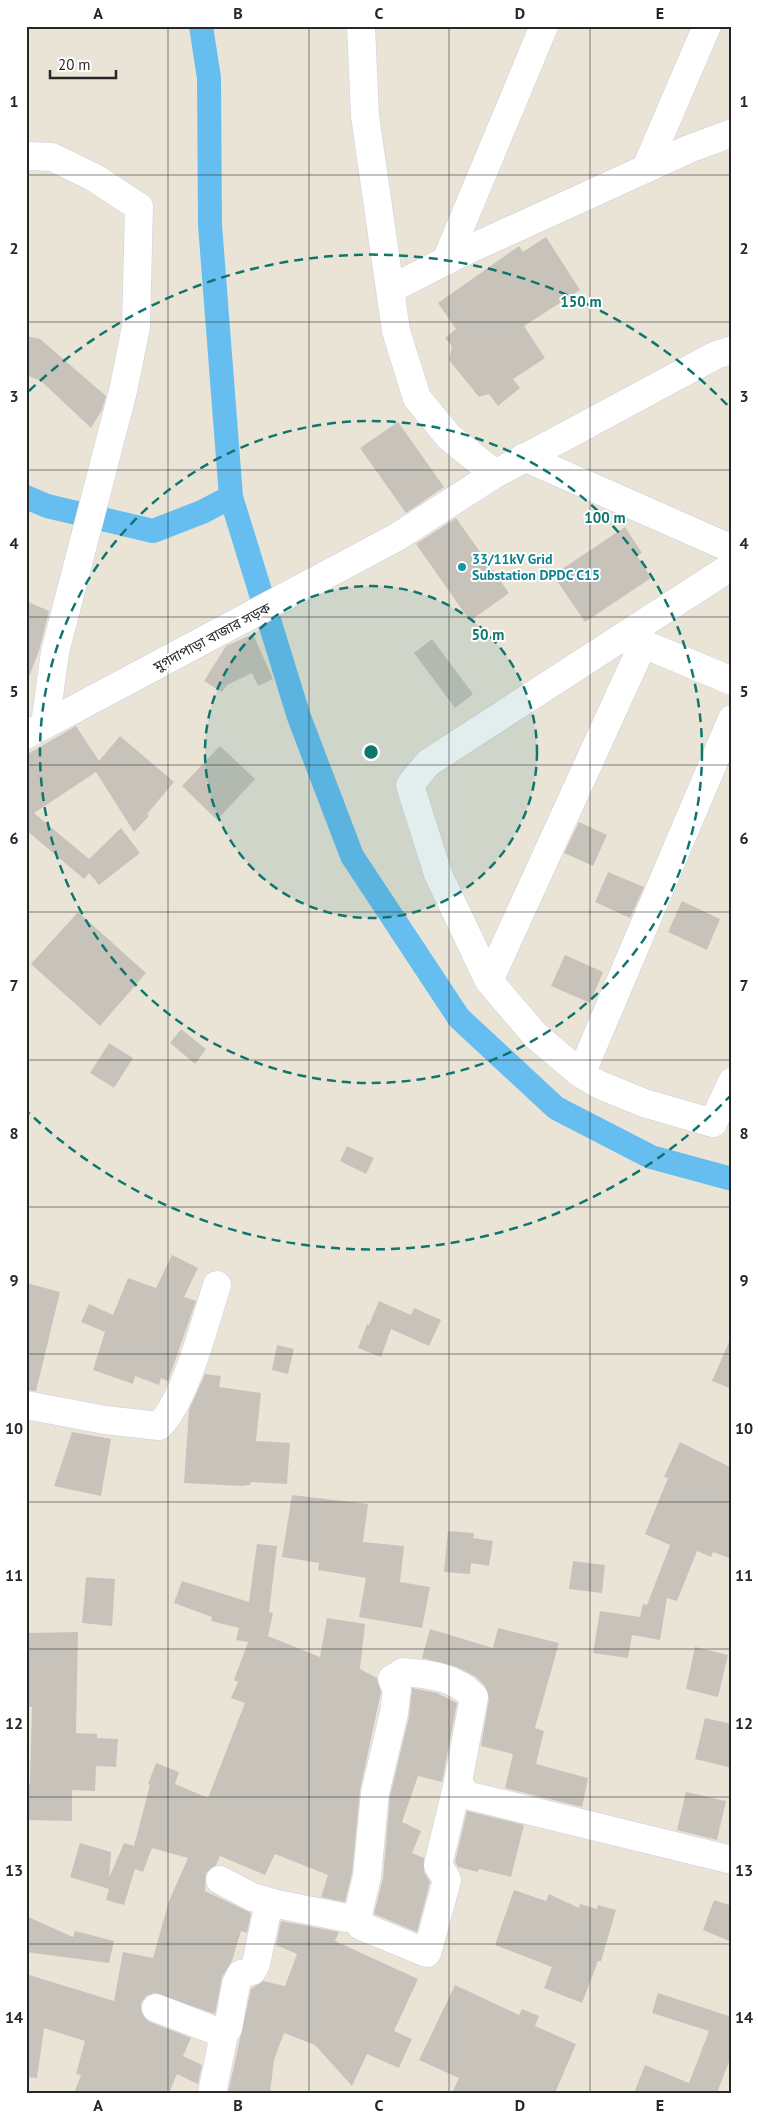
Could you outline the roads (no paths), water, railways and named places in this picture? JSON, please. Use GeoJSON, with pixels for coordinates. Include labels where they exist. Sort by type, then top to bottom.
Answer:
{"type":"FeatureCollection","features":[{"type":"Feature","properties":{"kind":"street"},"geometry":{"type":"LineString","coordinates":[[361,26],[365,116],[396,330],[417,398],[449,437],[495,474]]}},
{"type":"Feature","properties":{"kind":"street"},"geometry":{"type":"LineString","coordinates":[[446,261],[544,26]]}},
{"type":"Feature","properties":{"kind":"street"},"geometry":{"type":"LineString","coordinates":[[646,168],[707,26]]}},
{"type":"Feature","properties":{"kind":"street"},"geometry":{"type":"LineString","coordinates":[[391,289],[446,261],[646,168],[732,133]]}},
{"type":"Feature","properties":{"kind":"street"},"geometry":{"type":"LineString","coordinates":[[26,156],[52,158],[95,178],[139,207],[136,327],[123,391],[36,729]]}},
{"type":"Feature","properties":{"kind":"street","name":"মুগদাপাড়া বাজার সড়ক"},"geometry":{"type":"LineString","coordinates":[[36,729],[160,665],[397,537],[495,474],[625,402],[716,355],[732,350]]}},
{"type":"Feature","properties":{"kind":"street"},"geometry":{"type":"LineString","coordinates":[[524,457],[732,549]]}},
{"type":"Feature","properties":{"kind":"street"},"geometry":{"type":"LineString","coordinates":[[732,566],[633,640],[428,763],[410,785],[438,874],[489,982],[536,1036],[581,1074],[600,1086],[644,1103],[723,1125],[732,1082]]}},
{"type":"Feature","properties":{"kind":"street"},"geometry":{"type":"LineString","coordinates":[[633,640],[732,681]]}},
{"type":"Feature","properties":{"kind":"street"},"geometry":{"type":"LineString","coordinates":[[489,982],[633,640]]}},
{"type":"Feature","properties":{"kind":"street"},"geometry":{"type":"LineString","coordinates":[[581,1074],[732,719]]}},
{"type":"Feature","properties":{"kind":"street"},"geometry":{"type":"LineString","coordinates":[[26,1405],[105,1420],[158,1426],[166,1418],[190,1368],[216,1286]]}},
{"type":"Feature","properties":{"kind":"street"},"geometry":{"type":"LineString","coordinates":[[403,1672],[449,1680],[466,1688],[474,1697],[458,1782],[438,1864],[447,1880],[427,1953],[361,1926],[358,1914],[367,1876],[375,1793],[394,1713],[397,1690],[392,1679],[403,1672]]}},
{"type":"Feature","properties":{"kind":"street"},"geometry":{"type":"LineString","coordinates":[[458,1782],[466,1794],[732,1860]]}},
{"type":"Feature","properties":{"kind":"street"},"geometry":{"type":"LineString","coordinates":[[220,1880],[252,1897],[270,1902],[347,1918],[358,1914]]}},
{"type":"Feature","properties":{"kind":"street"},"geometry":{"type":"LineString","coordinates":[[212,2093],[224,2034],[228,2028],[236,1984],[241,1974],[252,1971],[256,1964],[270,1902]]}},
{"type":"Feature","properties":{"kind":"street"},"geometry":{"type":"LineString","coordinates":[[156,2008],[224,2034]]}},
{"type":"Feature","properties":{"kind":"waterway"},"geometry":{"type":"LineString","coordinates":[[201,26],[209,78],[210,225],[231,497],[299,717],[352,856],[459,1018],[556,1108],[651,1157],[732,1179]]}},
{"type":"Feature","properties":{"kind":"waterway"},"geometry":{"type":"LineString","coordinates":[[26,497],[47,506],[153,531],[202,512],[231,497]]}},
{"type":"Feature","properties":{"kind":"place","name":"33/11kV Grid Substation DPDC C15"},"geometry":{"type":"Point","coordinates":[462,567]}}]}
